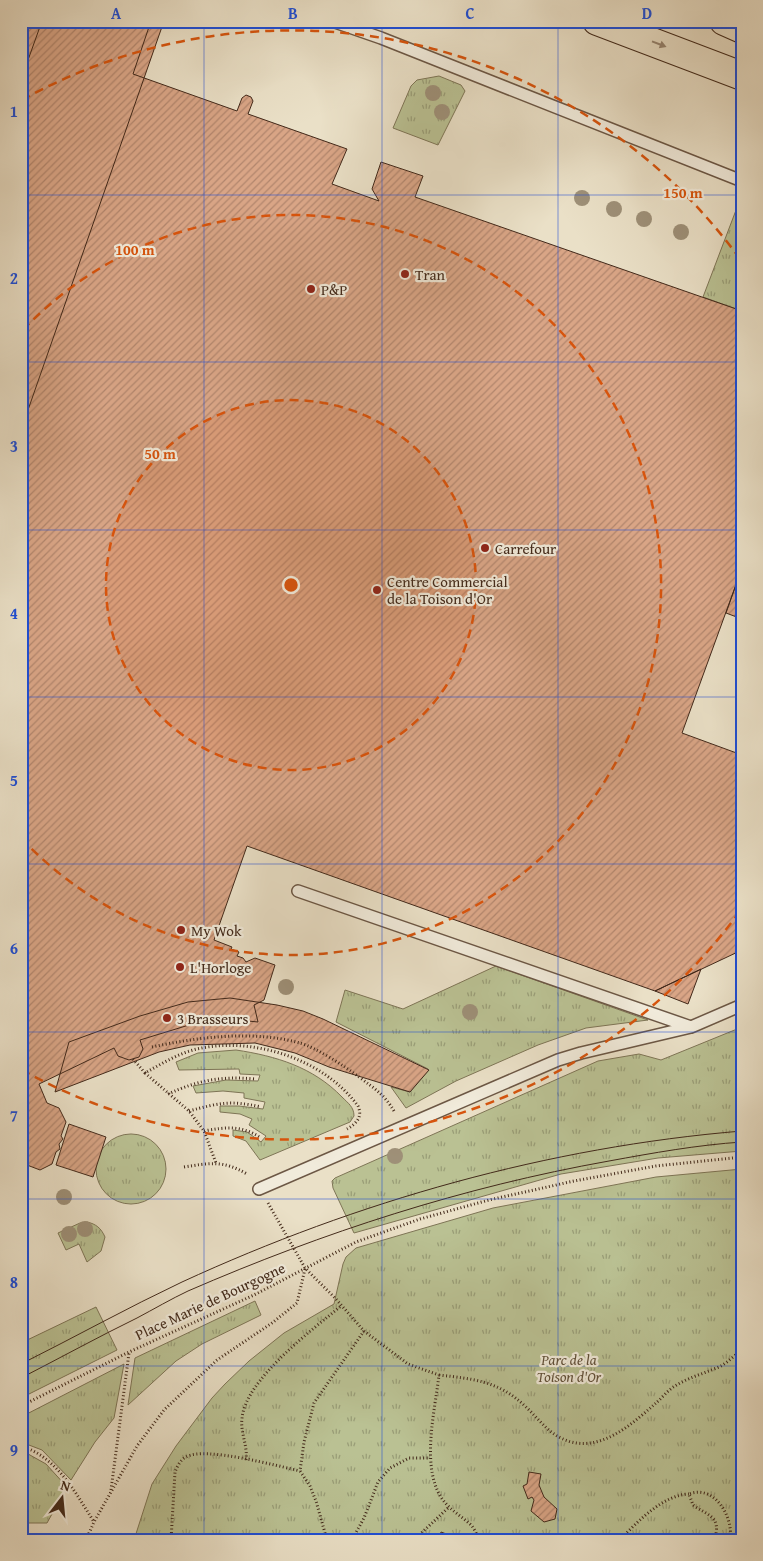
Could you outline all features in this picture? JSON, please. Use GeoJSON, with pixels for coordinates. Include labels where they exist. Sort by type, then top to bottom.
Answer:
{"type":"FeatureCollection","features":[{"type":"Feature","properties":{"kind":"highway"},"geometry":{"type":"LineString","coordinates":[[597,21],[742,76]]}},
{"type":"Feature","properties":{"kind":"highway"},"geometry":{"type":"LineString","coordinates":[[724,21],[742,29]]}},
{"type":"Feature","properties":{"kind":"lane"},"geometry":{"type":"LineString","coordinates":[[332,21],[380,38],[742,181]]}},
{"type":"Feature","properties":{"kind":"lane"},"geometry":{"type":"LineString","coordinates":[[298,891],[691,1027]]}},
{"type":"Feature","properties":{"kind":"lane"},"geometry":{"type":"LineString","coordinates":[[260,1189],[558,1060],[691,1027],[742,1006]]}},
{"type":"Feature","properties":{"kind":"path"},"geometry":{"type":"LineString","coordinates":[[152,1047],[179,1041],[255,1036],[301,1043],[346,1067],[386,1097],[404,1126]]}},
{"type":"Feature","properties":{"kind":"path"},"geometry":{"type":"LineString","coordinates":[[145,1073],[196,1049],[228,1045],[264,1049],[314,1067],[332,1079],[355,1102],[360,1110],[359,1118],[354,1125],[341,1132]]}},
{"type":"Feature","properties":{"kind":"path"},"geometry":{"type":"LineString","coordinates":[[133,1059],[145,1073],[189,1111],[204,1131],[216,1162]]}},
{"type":"Feature","properties":{"kind":"path"},"geometry":{"type":"LineString","coordinates":[[168,1094],[192,1083],[218,1078],[255,1079]]}},
{"type":"Feature","properties":{"kind":"path"},"geometry":{"type":"LineString","coordinates":[[189,1111],[220,1103],[245,1103],[261,1106]]}},
{"type":"Feature","properties":{"kind":"path"},"geometry":{"type":"LineString","coordinates":[[204,1131],[235,1127],[247,1130],[261,1138]]}},
{"type":"Feature","properties":{"kind":"path"},"geometry":{"type":"LineString","coordinates":[[305,1268],[356,1242],[420,1219],[489,1200],[574,1181],[656,1166],[742,1157]]}},
{"type":"Feature","properties":{"kind":"path"},"geometry":{"type":"LineString","coordinates":[[184,1167],[216,1162],[228,1164],[247,1174],[255,1170]]}},
{"type":"Feature","properties":{"kind":"path","name":"Place Marie de Bourgogne"},"geometry":{"type":"LineString","coordinates":[[21,1406],[129,1352],[254,1295],[305,1268],[260,1189],[247,1174]]}},
{"type":"Feature","properties":{"kind":"path"},"geometry":{"type":"LineString","coordinates":[[305,1268],[364,1331],[408,1364],[439,1375],[483,1381],[507,1392],[526,1407],[536,1419],[562,1439],[574,1443],[590,1444],[602,1441],[619,1432],[636,1421],[674,1386],[723,1365],[742,1350]]}},
{"type":"Feature","properties":{"kind":"path"},"geometry":{"type":"LineString","coordinates":[[86,1540],[110,1492],[137,1446],[164,1410],[217,1360],[272,1323],[297,1303],[305,1268]]}},
{"type":"Feature","properties":{"kind":"path"},"geometry":{"type":"LineString","coordinates":[[246,1460],[247,1454],[242,1419],[246,1402],[254,1387],[302,1337],[341,1306]]}},
{"type":"Feature","properties":{"kind":"path"},"geometry":{"type":"LineString","coordinates":[[327,1540],[313,1494],[300,1471],[307,1428],[314,1403],[364,1331]]}},
{"type":"Feature","properties":{"kind":"path"},"geometry":{"type":"LineString","coordinates":[[110,1492],[129,1352]]}},
{"type":"Feature","properties":{"kind":"path"},"geometry":{"type":"LineString","coordinates":[[439,1375],[429,1458],[434,1482],[441,1498],[473,1527],[479,1540]]}},
{"type":"Feature","properties":{"kind":"path"},"geometry":{"type":"LineString","coordinates":[[21,1446],[28,1448],[49,1461],[69,1482],[94,1522]]}},
{"type":"Feature","properties":{"kind":"path"},"geometry":{"type":"LineString","coordinates":[[171,1540],[174,1477],[176,1468],[186,1456],[205,1453],[300,1471]]}},
{"type":"Feature","properties":{"kind":"path"},"geometry":{"type":"LineString","coordinates":[[376,1540],[351,1539],[364,1518],[383,1475],[390,1468],[409,1458],[429,1458]]}},
{"type":"Feature","properties":{"kind":"path"},"geometry":{"type":"LineString","coordinates":[[620,1540],[634,1525],[661,1504],[680,1494],[690,1494],[697,1491],[715,1499],[721,1505],[731,1526],[730,1540]]}},
{"type":"Feature","properties":{"kind":"path"},"geometry":{"type":"LineString","coordinates":[[690,1494],[693,1505],[709,1514],[714,1520],[716,1529],[714,1540]]}},
{"type":"Feature","properties":{"kind":"path"},"geometry":{"type":"LineString","coordinates":[[414,1540],[449,1507]]}},
{"type":"Feature","properties":{"kind":"path"},"geometry":{"type":"LineString","coordinates":[[654,1540],[661,1540]]}},
{"type":"Feature","properties":{"kind":"green space"},"geometry":{"type":"Polygon","coordinates":[[[439,76],[461,85],[465,91],[438,145],[393,128],[411,86],[417,80],[439,76]]]}},
{"type":"Feature","properties":{"kind":"green space"},"geometry":{"type":"Polygon","coordinates":[[[742,197],[742,311],[703,297],[742,197]]]}},
{"type":"Feature","properties":{"kind":"green space"},"geometry":{"type":"Polygon","coordinates":[[[496,966],[648,1020],[586,1028],[538,1045],[456,1081],[406,1108],[391,1087],[410,1092],[428,1069],[336,1022],[345,990],[403,1009],[496,966]]]}},
{"type":"Feature","properties":{"kind":"green space"},"geometry":{"type":"Polygon","coordinates":[[[742,1027],[742,1151],[658,1158],[561,1174],[354,1233],[333,1188],[332,1181],[335,1178],[598,1061],[639,1054],[661,1060],[742,1027]]]}},
{"type":"Feature","properties":{"kind":"green space"},"geometry":{"type":"Polygon","coordinates":[[[236,1050],[293,1064],[319,1078],[348,1103],[352,1108],[354,1116],[350,1122],[260,1160],[246,1141],[233,1136],[233,1130],[247,1132],[261,1142],[266,1136],[249,1125],[252,1119],[240,1114],[220,1112],[220,1106],[263,1109],[265,1102],[244,1098],[244,1093],[223,1091],[196,1093],[193,1086],[226,1080],[258,1081],[260,1075],[240,1074],[239,1069],[179,1070],[176,1062],[198,1053],[236,1050]]]}},
{"type":"Feature","properties":{"kind":"green space"},"geometry":{"type":"Polygon","coordinates":[[[138,1134],[151,1140],[160,1149],[164,1155],[166,1169],[164,1183],[156,1194],[145,1202],[124,1204],[117,1202],[106,1194],[98,1183],[96,1162],[98,1155],[106,1144],[117,1136],[138,1134]]]}},
{"type":"Feature","properties":{"kind":"green space","name":"Parc de la Toison d'Or"},"geometry":{"type":"Polygon","coordinates":[[[742,1169],[742,1540],[134,1540],[152,1484],[176,1446],[212,1398],[249,1361],[284,1333],[334,1304],[343,1264],[346,1257],[356,1248],[493,1208],[656,1177],[742,1169]]]}},
{"type":"Feature","properties":{"kind":"green space"},"geometry":{"type":"Polygon","coordinates":[[[87,1222],[98,1227],[105,1237],[101,1251],[87,1262],[79,1244],[66,1250],[58,1233],[80,1223],[87,1222]]]}},
{"type":"Feature","properties":{"kind":"green space"},"geometry":{"type":"Polygon","coordinates":[[[255,1301],[261,1315],[202,1344],[176,1361],[128,1405],[135,1358],[255,1301]]]}},
{"type":"Feature","properties":{"kind":"green space"},"geometry":{"type":"Polygon","coordinates":[[[96,1307],[117,1350],[21,1398],[21,1343],[96,1307]]]}},
{"type":"Feature","properties":{"kind":"green space"},"geometry":{"type":"Polygon","coordinates":[[[124,1364],[114,1418],[95,1442],[71,1480],[42,1450],[21,1442],[21,1417],[124,1364]]]}},
{"type":"Feature","properties":{"kind":"green space"},"geometry":{"type":"Polygon","coordinates":[[[21,1450],[46,1464],[67,1487],[47,1523],[21,1523],[21,1450]]]}},
{"type":"Feature","properties":{"kind":"building"},"geometry":{"type":"Polygon","coordinates":[[[21,21],[164,21],[21,430],[21,21]]]}},
{"type":"Feature","properties":{"kind":"building","name":"Centre Commercial de la Toison d'Or"},"geometry":{"type":"Polygon","coordinates":[[[42,21],[151,21],[133,74],[237,111],[242,98],[246,95],[251,97],[253,101],[248,114],[347,149],[332,184],[379,201],[372,189],[381,162],[423,176],[415,197],[742,311],[742,568],[682,733],[742,755],[742,950],[655,991],[247,846],[214,940],[232,947],[231,949],[239,952],[237,956],[243,958],[246,962],[255,958],[275,965],[264,1000],[254,1005],[258,1022],[218,1018],[202,1021],[140,1040],[143,1049],[139,1057],[129,1060],[118,1056],[114,1048],[39,1084],[47,1103],[59,1108],[66,1122],[61,1136],[63,1139],[59,1144],[60,1149],[56,1152],[52,1164],[40,1170],[27,1165],[21,1168],[21,73],[23,74],[42,21]]]}},
{"type":"Feature","properties":{"kind":"building"},"geometry":{"type":"Polygon","coordinates":[[[151,21],[170,21],[170,24],[166,26],[151,21]]]}},
{"type":"Feature","properties":{"kind":"building"},"geometry":{"type":"Polygon","coordinates":[[[742,568],[742,619],[726,613],[742,568]]]}},
{"type":"Feature","properties":{"kind":"building"},"geometry":{"type":"Polygon","coordinates":[[[701,969],[688,1004],[655,991],[701,969]]]}},
{"type":"Feature","properties":{"kind":"building"},"geometry":{"type":"Polygon","coordinates":[[[230,998],[303,1011],[429,1070],[410,1092],[329,1067],[295,1053],[255,1043],[190,1045],[159,1052],[55,1092],[69,1042],[140,1016],[188,1002],[230,998]]]}},
{"type":"Feature","properties":{"kind":"building"},"geometry":{"type":"Polygon","coordinates":[[[69,1124],[106,1137],[93,1177],[56,1165],[69,1124]]]}},
{"type":"Feature","properties":{"kind":"building"},"geometry":{"type":"Polygon","coordinates":[[[529,1472],[541,1474],[539,1485],[544,1497],[557,1509],[555,1519],[544,1522],[531,1511],[534,1500],[532,1497],[528,1499],[523,1486],[527,1484],[529,1472]]]}},
{"type":"Feature","properties":{"kind":"building"},"geometry":{"type":"Polygon","coordinates":[[[441,1532],[457,1538],[456,1540],[439,1540],[441,1532]]]}},
{"type":"Feature","properties":{"kind":"tram line"},"geometry":{"type":"LineString","coordinates":[[21,1364],[182,1282],[316,1226],[385,1203],[455,1182],[526,1164],[597,1150],[669,1139],[742,1131]]}},
{"type":"Feature","properties":{"kind":"tram line"},"geometry":{"type":"LineString","coordinates":[[21,1378],[188,1291],[291,1249],[342,1231],[447,1198],[501,1184],[609,1161],[708,1145],[742,1142]]}},
{"type":"Feature","properties":{"kind":"place","name":"Tran"},"geometry":{"type":"Point","coordinates":[405,274]}},
{"type":"Feature","properties":{"kind":"place","name":"P&P"},"geometry":{"type":"Point","coordinates":[311,289]}},
{"type":"Feature","properties":{"kind":"place","name":"Carrefour"},"geometry":{"type":"Point","coordinates":[485,548]}},
{"type":"Feature","properties":{"kind":"place","name":"Centre Commercial de la Toison d'Or"},"geometry":{"type":"Point","coordinates":[377,590]}},
{"type":"Feature","properties":{"kind":"place","name":"My Wok"},"geometry":{"type":"Point","coordinates":[181,930]}},
{"type":"Feature","properties":{"kind":"place","name":"L'Horloge"},"geometry":{"type":"Point","coordinates":[180,967]}},
{"type":"Feature","properties":{"kind":"place","name":"3 Brasseurs"},"geometry":{"type":"Point","coordinates":[167,1018]}}]}
